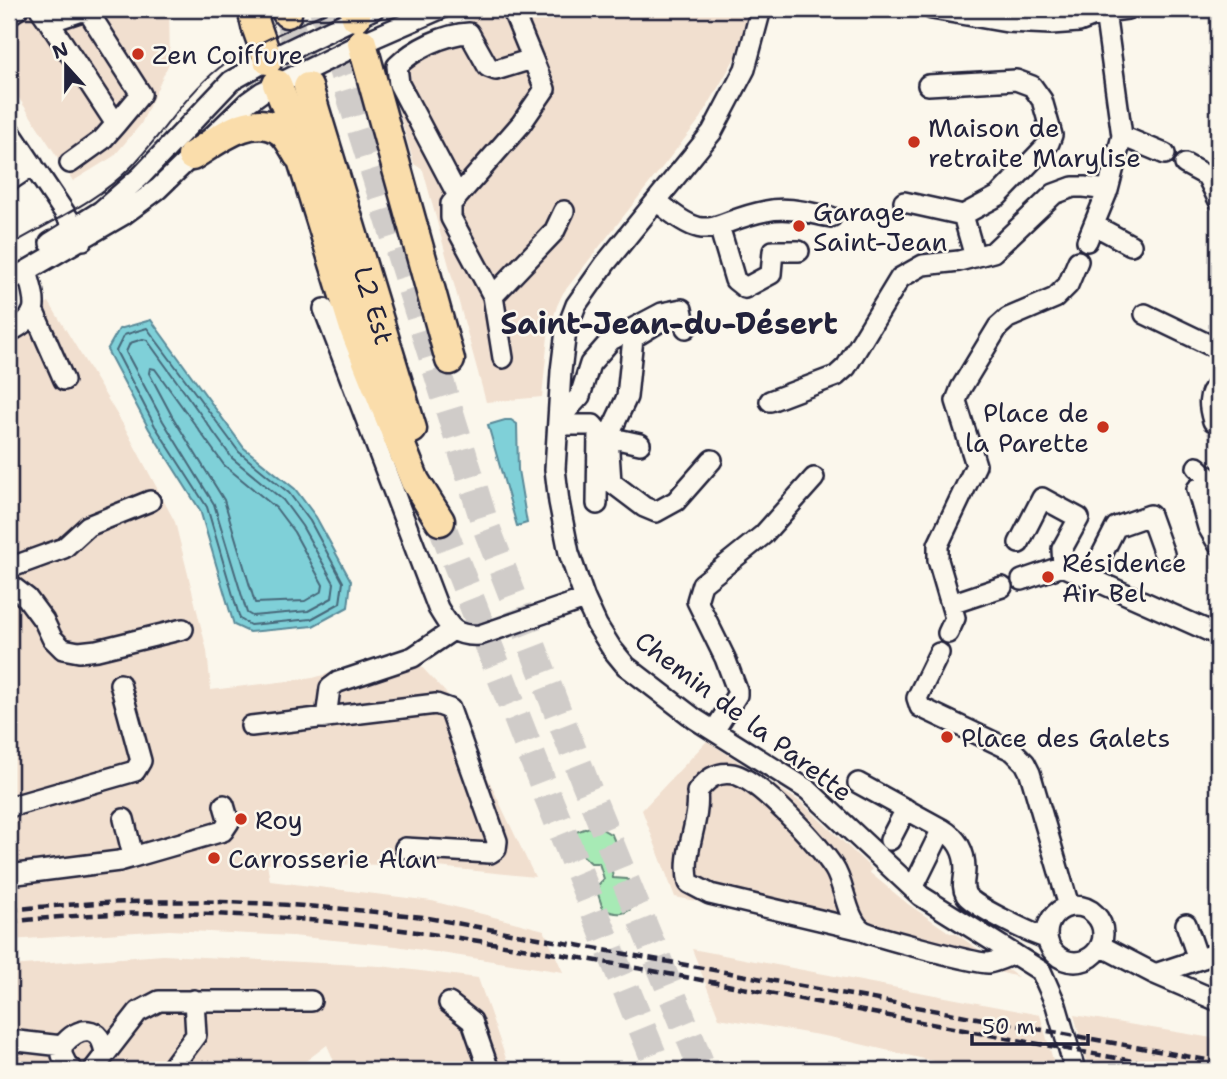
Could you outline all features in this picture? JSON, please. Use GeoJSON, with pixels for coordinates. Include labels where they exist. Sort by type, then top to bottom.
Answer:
{"type":"FeatureCollection","features":[{"type":"Feature","properties":{"kind":"highway"},"geometry":{"type":"LineString","coordinates":[[252,9],[272,72],[297,135],[303,163]]}},
{"type":"Feature","properties":{"kind":"highway"},"geometry":{"type":"LineString","coordinates":[[362,19],[450,360]]}},
{"type":"Feature","properties":{"kind":"highway","name":"L2 Est"},"geometry":{"type":"LineString","coordinates":[[303,163],[355,331],[415,481],[440,521],[308,87]]}},
{"type":"Feature","properties":{"kind":"highway"},"geometry":{"type":"LineString","coordinates":[[192,156],[226,134],[257,125],[272,127],[282,132],[303,163]]}},
{"type":"Feature","properties":{"kind":"street"},"geometry":{"type":"LineString","coordinates":[[9,15],[18,9]]}},
{"type":"Feature","properties":{"kind":"street"},"geometry":{"type":"LineString","coordinates":[[79,234],[140,177],[231,81],[272,72],[362,19],[440,9]]}},
{"type":"Feature","properties":{"kind":"street"},"geometry":{"type":"LineString","coordinates":[[503,358],[493,296],[451,218],[451,204],[521,124],[545,89],[512,9]]}},
{"type":"Feature","properties":{"kind":"street","name":"Chemin de la Parette"},"geometry":{"type":"LineString","coordinates":[[761,9],[745,69],[712,132],[605,264],[576,305],[565,335],[555,469],[569,553],[585,599],[607,641],[626,666],[695,719],[808,790],[921,895],[1041,971]]}},
{"type":"Feature","properties":{"kind":"street"},"geometry":{"type":"LineString","coordinates":[[932,9],[1007,22],[1051,24],[1079,22],[1104,12],[1127,9]]}},
{"type":"Feature","properties":{"kind":"street"},"geometry":{"type":"LineString","coordinates":[[1084,9],[1104,12]]}},
{"type":"Feature","properties":{"kind":"street"},"geometry":{"type":"LineString","coordinates":[[69,163],[102,140],[116,124],[141,94],[89,13],[82,11],[45,15],[116,124]]}},
{"type":"Feature","properties":{"kind":"street"},"geometry":{"type":"LineString","coordinates":[[1104,12],[1122,136],[1108,190],[1090,233],[1131,245]]}},
{"type":"Feature","properties":{"kind":"street"},"geometry":{"type":"LineString","coordinates":[[458,196],[399,84],[397,66],[407,55],[456,34],[469,33],[488,66],[496,70],[532,59]]}},
{"type":"Feature","properties":{"kind":"street"},"geometry":{"type":"LineString","coordinates":[[9,281],[18,269],[79,234],[123,215],[149,196],[248,102],[272,72]]}},
{"type":"Feature","properties":{"kind":"street"},"geometry":{"type":"LineString","coordinates":[[904,202],[963,215],[998,196],[1049,143],[1052,135],[1042,100],[1032,86],[1016,80],[928,85]]}},
{"type":"Feature","properties":{"kind":"street"},"geometry":{"type":"LineString","coordinates":[[9,130],[79,234]]}},
{"type":"Feature","properties":{"kind":"street"},"geometry":{"type":"LineString","coordinates":[[1122,136],[1165,154]]}},
{"type":"Feature","properties":{"kind":"street"},"geometry":{"type":"LineString","coordinates":[[1185,164],[1208,176],[1218,199]]}},
{"type":"Feature","properties":{"kind":"street"},"geometry":{"type":"LineString","coordinates":[[9,181],[33,165]]}},
{"type":"Feature","properties":{"kind":"street"},"geometry":{"type":"LineString","coordinates":[[770,401],[836,376],[846,367],[900,278],[923,265],[993,252],[1054,194],[1073,187],[1108,190]]}},
{"type":"Feature","properties":{"kind":"street"},"geometry":{"type":"LineString","coordinates":[[657,201],[679,220],[701,229],[766,211],[793,209],[831,217]]}},
{"type":"Feature","properties":{"kind":"street"},"geometry":{"type":"LineString","coordinates":[[493,296],[554,232],[564,211]]}},
{"type":"Feature","properties":{"kind":"street"},"geometry":{"type":"LineString","coordinates":[[963,215],[975,257]]}},
{"type":"Feature","properties":{"kind":"street"},"geometry":{"type":"LineString","coordinates":[[719,226],[735,280],[744,288],[771,274],[773,251],[799,251]]}},
{"type":"Feature","properties":{"kind":"street"},"geometry":{"type":"LineString","coordinates":[[948,633],[955,618],[937,560],[938,545],[976,465],[956,401],[998,327],[1007,318],[1055,298],[1068,285],[1078,261]]}},
{"type":"Feature","properties":{"kind":"street"},"geometry":{"type":"LineString","coordinates":[[18,269],[35,298],[34,313],[64,380]]}},
{"type":"Feature","properties":{"kind":"street"},"geometry":{"type":"LineString","coordinates":[[324,309],[438,608],[453,630],[465,636],[480,635],[585,599]]}},
{"type":"Feature","properties":{"kind":"street"},"geometry":{"type":"LineString","coordinates":[[558,422],[580,396],[590,364],[611,340],[662,313],[682,309],[686,328]]}},
{"type":"Feature","properties":{"kind":"street"},"geometry":{"type":"LineString","coordinates":[[9,332],[25,324],[34,313]]}},
{"type":"Feature","properties":{"kind":"street"},"geometry":{"type":"LineString","coordinates":[[662,313],[656,324],[633,338],[627,397],[608,437],[611,482],[644,507],[656,512],[676,501],[712,460]]}},
{"type":"Feature","properties":{"kind":"street"},"geometry":{"type":"LineString","coordinates":[[1145,314],[1218,349]]}},
{"type":"Feature","properties":{"kind":"street"},"geometry":{"type":"LineString","coordinates":[[1213,421],[1209,409],[1210,396],[1218,385]]}},
{"type":"Feature","properties":{"kind":"street"},"geometry":{"type":"LineString","coordinates":[[558,422],[593,425],[598,431],[597,504]]}},
{"type":"Feature","properties":{"kind":"street"},"geometry":{"type":"LineString","coordinates":[[608,437],[640,444]]}},
{"type":"Feature","properties":{"kind":"street"},"geometry":{"type":"LineString","coordinates":[[1198,467],[1209,478],[1218,500]]}},
{"type":"Feature","properties":{"kind":"street"},"geometry":{"type":"LineString","coordinates":[[714,731],[737,695],[737,690],[725,658],[700,611],[698,592],[702,584],[763,535],[814,478]]}},
{"type":"Feature","properties":{"kind":"street"},"geometry":{"type":"LineString","coordinates":[[1197,489],[1208,527],[1218,544]]}},
{"type":"Feature","properties":{"kind":"street"},"geometry":{"type":"LineString","coordinates":[[1019,543],[1042,498],[1079,518],[1062,549],[1063,566]]}},
{"type":"Feature","properties":{"kind":"street"},"geometry":{"type":"LineString","coordinates":[[9,568],[64,548],[88,526],[150,501]]}},
{"type":"Feature","properties":{"kind":"street"},"geometry":{"type":"LineString","coordinates":[[1090,578],[1116,527],[1150,515],[1164,554]]}},
{"type":"Feature","properties":{"kind":"street"},"geometry":{"type":"LineString","coordinates":[[1022,580],[1063,566],[1218,635]]}},
{"type":"Feature","properties":{"kind":"street"},"geometry":{"type":"LineString","coordinates":[[9,584],[27,598],[44,621],[52,638],[63,649],[79,652],[97,650],[183,629]]}},
{"type":"Feature","properties":{"kind":"street"},"geometry":{"type":"LineString","coordinates":[[951,604],[1002,587]]}},
{"type":"Feature","properties":{"kind":"street"},"geometry":{"type":"LineString","coordinates":[[326,718],[330,688],[338,682],[413,657],[453,630]]}},
{"type":"Feature","properties":{"kind":"street"},"geometry":{"type":"LineString","coordinates":[[939,653],[917,698],[920,707],[1013,751],[1025,763],[1069,906]]}},
{"type":"Feature","properties":{"kind":"street"},"geometry":{"type":"LineString","coordinates":[[9,807],[135,771],[141,761],[120,684]]}},
{"type":"Feature","properties":{"kind":"street"},"geometry":{"type":"LineString","coordinates":[[251,726],[436,704],[450,709],[497,841],[496,849],[490,853],[405,848]]}},
{"type":"Feature","properties":{"kind":"street"},"geometry":{"type":"LineString","coordinates":[[862,930],[850,912],[835,869],[786,812],[752,783],[734,774],[717,774],[706,780],[697,792],[699,805],[685,870],[688,883],[710,894],[987,963],[1014,954]]}},
{"type":"Feature","properties":{"kind":"street"},"geometry":{"type":"LineString","coordinates":[[858,783],[953,836],[962,852],[965,869],[962,886],[967,898],[1051,945],[1072,962],[1084,961],[1093,956],[1101,946],[1103,928],[1098,916],[1089,909],[1069,906],[1054,914],[1048,924],[1051,945],[1041,971],[1056,1005],[1075,1070]]}},
{"type":"Feature","properties":{"kind":"street"},"geometry":{"type":"LineString","coordinates":[[9,875],[119,861],[223,831],[229,822],[224,805]]}},
{"type":"Feature","properties":{"kind":"street"},"geometry":{"type":"LineString","coordinates":[[890,840],[906,809]]}},
{"type":"Feature","properties":{"kind":"street"},"geometry":{"type":"LineString","coordinates":[[124,819],[133,856]]}},
{"type":"Feature","properties":{"kind":"street"},"geometry":{"type":"LineString","coordinates":[[913,888],[942,829]]}},
{"type":"Feature","properties":{"kind":"street"},"geometry":{"type":"LineString","coordinates":[[1186,924],[1198,959]]}},
{"type":"Feature","properties":{"kind":"street"},"geometry":{"type":"LineString","coordinates":[[1101,946],[1218,1002]]}},
{"type":"Feature","properties":{"kind":"street"},"geometry":{"type":"LineString","coordinates":[[1155,974],[1218,953]]}},
{"type":"Feature","properties":{"kind":"street"},"geometry":{"type":"LineString","coordinates":[[170,1070],[196,1035],[194,1000]]}},
{"type":"Feature","properties":{"kind":"street"},"geometry":{"type":"LineString","coordinates":[[93,1070],[138,1012],[159,1001],[311,1001]]}},
{"type":"Feature","properties":{"kind":"street"},"geometry":{"type":"LineString","coordinates":[[449,1003],[472,1021],[489,1070]]}},
{"type":"Feature","properties":{"kind":"street"},"geometry":{"type":"LineString","coordinates":[[9,1040],[62,1046],[78,1032],[93,1031],[103,1042],[105,1054]]}},
{"type":"Feature","properties":{"kind":"street"},"geometry":{"type":"LineString","coordinates":[[62,1046],[62,1055],[69,1069],[73,1070]]}},
{"type":"Feature","properties":{"kind":"shaded area"},"geometry":{"type":"Polygon","coordinates":[[[9,9],[169,9],[170,61],[141,124],[114,156],[73,181],[9,83],[9,9]]]}},
{"type":"Feature","properties":{"kind":"shaded area"},"geometry":{"type":"Polygon","coordinates":[[[499,9],[749,9],[736,56],[701,118],[563,293],[548,336],[542,397],[486,402],[423,170],[414,164],[385,62],[396,49],[499,9]]]}},
{"type":"Feature","properties":{"kind":"shaded area"},"geometry":{"type":"Polygon","coordinates":[[[49,302],[124,426],[175,522],[207,651],[211,690],[313,678],[410,650],[416,661],[448,695],[535,877],[418,865],[267,864],[270,881],[432,901],[544,930],[563,972],[396,946],[292,936],[169,930],[9,940],[9,322],[49,302]]]}},
{"type":"Feature","properties":{"kind":"shaded area"},"geometry":{"type":"Polygon","coordinates":[[[707,741],[802,803],[872,869],[869,872],[908,904],[1018,977],[805,922],[675,897],[642,810],[707,741]]]}},
{"type":"Feature","properties":{"kind":"shaded area"},"geometry":{"type":"Polygon","coordinates":[[[692,949],[1040,1015],[1056,1070],[971,1070],[830,1037],[719,1018],[692,949]]]}},
{"type":"Feature","properties":{"kind":"shaded area"},"geometry":{"type":"Polygon","coordinates":[[[163,955],[380,966],[478,978],[510,1070],[338,1070],[327,1045],[294,1070],[9,1070],[9,966],[163,955]]]}},
{"type":"Feature","properties":{"kind":"shaded area"},"geometry":{"type":"Polygon","coordinates":[[[1074,1015],[1218,1039],[1218,1070],[1089,1070],[1074,1015]]]}},
{"type":"Feature","properties":{"kind":"green space"},"geometry":{"type":"Polygon","coordinates":[[[595,825],[612,835],[617,847],[610,859],[613,878],[627,879],[634,887],[638,902],[626,912],[613,913],[603,909],[598,894],[599,884],[604,879],[599,863],[591,863],[570,844],[576,832],[595,825]]]}},
{"type":"Feature","properties":{"kind":"water"},"geometry":{"type":"Polygon","coordinates":[[[151,320],[244,448],[295,489],[316,517],[351,581],[348,607],[313,626],[249,632],[234,625],[200,510],[149,429],[107,350],[119,329],[151,320]]]}},
{"type":"Feature","properties":{"kind":"water"},"geometry":{"type":"Polygon","coordinates":[[[505,420],[517,424],[518,470],[527,523],[517,526],[488,425],[505,420]]]}},
{"type":"Feature","properties":{"kind":"tunnel"},"geometry":{"type":"LineString","coordinates":[[323,9],[485,524],[585,782],[703,1070]]}},
{"type":"Feature","properties":{"kind":"tunnel"},"geometry":{"type":"LineString","coordinates":[[287,13],[308,87]]}},
{"type":"Feature","properties":{"kind":"tunnel"},"geometry":{"type":"LineString","coordinates":[[1213,421],[1218,436]]}},
{"type":"Feature","properties":{"kind":"tunnel"},"geometry":{"type":"LineString","coordinates":[[440,521],[659,1070]]}},
{"type":"Feature","properties":{"kind":"tram line"},"geometry":{"type":"LineString","coordinates":[[9,246],[88,201],[117,180],[141,156],[195,91],[219,68],[260,43],[333,9]]}},
{"type":"Feature","properties":{"kind":"railway"},"geometry":{"type":"LineString","coordinates":[[9,910],[165,901],[319,907],[423,917],[1218,1062]]}},
{"type":"Feature","properties":{"kind":"railway"},"geometry":{"type":"LineString","coordinates":[[9,922],[94,915],[178,913],[346,923],[513,946],[1185,1070]]}},
{"type":"Feature","properties":{"kind":"place","name":"Zen Coiffure"},"geometry":{"type":"Point","coordinates":[138,54]}},
{"type":"Feature","properties":{"kind":"place","name":"Maison de retraite Marylise"},"geometry":{"type":"Point","coordinates":[914,142]}},
{"type":"Feature","properties":{"kind":"place","name":"Garage Saint-Jean"},"geometry":{"type":"Point","coordinates":[799,226]}},
{"type":"Feature","properties":{"kind":"place","name":"Place de la Parette"},"geometry":{"type":"Point","coordinates":[1103,427]}},
{"type":"Feature","properties":{"kind":"place","name":"Résidence Air Bel"},"geometry":{"type":"Point","coordinates":[1048,577]}},
{"type":"Feature","properties":{"kind":"place","name":"Place des Galets"},"geometry":{"type":"Point","coordinates":[947,737]}},
{"type":"Feature","properties":{"kind":"place","name":"Roy"},"geometry":{"type":"Point","coordinates":[241,819]}},
{"type":"Feature","properties":{"kind":"place","name":"Carrosserie Alan"},"geometry":{"type":"Point","coordinates":[214,858]}},
{"type":"Feature","properties":{"kind":"district","name":"Saint-Jean-du-Désert"},"geometry":{"type":"Point","coordinates":[669,323]}}]}
